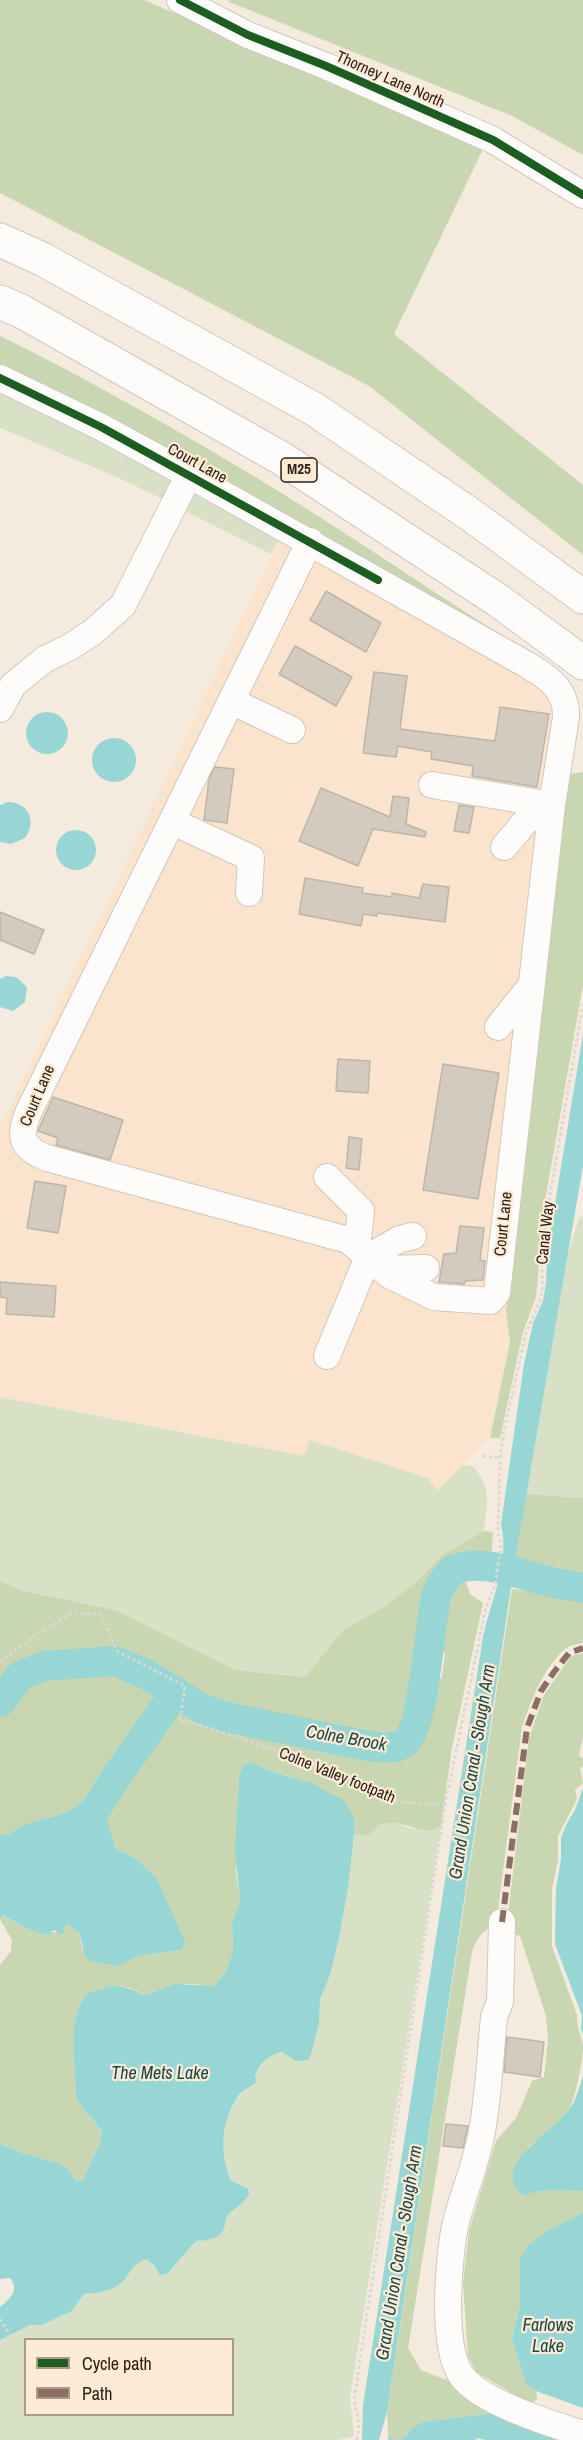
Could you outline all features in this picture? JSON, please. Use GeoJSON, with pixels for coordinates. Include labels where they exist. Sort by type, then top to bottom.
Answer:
{"type":"FeatureCollection","features":[{"type":"Feature","properties":{"kind":"highway"},"geometry":{"type":"LineString","coordinates":[[0,240],[42,259],[314,409],[471,515],[583,597]]}},
{"type":"Feature","properties":{"kind":"highway","name":"M25"},"geometry":{"type":"LineString","coordinates":[[0,302],[32,317],[281,458],[499,600],[583,663]]}},
{"type":"Feature","properties":{"kind":"street","name":"Thorney Lane North"},"geometry":{"type":"LineString","coordinates":[[180,0],[248,35],[326,66],[493,140],[583,195]]}},
{"type":"Feature","properties":{"kind":"street","name":"Court Lane"},"geometry":{"type":"LineString","coordinates":[[0,378],[101,427],[310,541],[545,675],[557,687],[566,706],[566,717],[552,805],[530,987],[495,1305],[434,1297],[389,1275],[348,1239],[47,1158],[35,1153],[26,1144],[22,1131],[29,1111],[310,541]]}},
{"type":"Feature","properties":{"kind":"street"},"geometry":{"type":"LineString","coordinates":[[0,709],[13,685],[45,659],[93,632],[123,604],[189,475]]}},
{"type":"Feature","properties":{"kind":"street"},"geometry":{"type":"LineString","coordinates":[[231,701],[292,730]]}},
{"type":"Feature","properties":{"kind":"street"},"geometry":{"type":"LineString","coordinates":[[432,785],[552,805]]}},
{"type":"Feature","properties":{"kind":"street"},"geometry":{"type":"LineString","coordinates":[[504,847],[526,821],[552,805]]}},
{"type":"Feature","properties":{"kind":"street"},"geometry":{"type":"LineString","coordinates":[[172,822],[251,858],[249,893]]}},
{"type":"Feature","properties":{"kind":"street"},"geometry":{"type":"LineString","coordinates":[[498,1027],[530,987]]}},
{"type":"Feature","properties":{"kind":"street"},"geometry":{"type":"LineString","coordinates":[[327,1177],[360,1211],[369,1258],[327,1356]]}},
{"type":"Feature","properties":{"kind":"street"},"geometry":{"type":"LineString","coordinates":[[369,1258],[400,1239],[413,1236]]}},
{"type":"Feature","properties":{"kind":"street"},"geometry":{"type":"LineString","coordinates":[[369,1258],[426,1268]]}},
{"type":"Feature","properties":{"kind":"street"},"geometry":{"type":"LineString","coordinates":[[502,1922],[500,2002],[494,2017],[483,2129],[457,2221],[452,2252],[448,2316],[452,2352],[461,2376],[486,2395],[547,2422],[583,2434]]}},
{"type":"Feature","properties":{"kind":"path"},"geometry":{"type":"LineString","coordinates":[[561,1292],[583,1293]]}},
{"type":"Feature","properties":{"kind":"path"},"geometry":{"type":"LineString","coordinates":[[483,1456],[500,1458]]}},
{"type":"Feature","properties":{"kind":"path"},"geometry":{"type":"LineString","coordinates":[[0,2319],[10,2335]]}},
{"type":"Feature","properties":{"kind":"shaded area"},"geometry":{"type":"Polygon","coordinates":[[[281,535],[574,704],[506,1311],[510,1342],[490,1438],[437,1491],[310,1440],[304,1456],[0,1397],[0,1128],[281,535]]]}},
{"type":"Feature","properties":{"kind":"green space"},"geometry":{"type":"Polygon","coordinates":[[[0,0],[144,0],[484,147],[394,334],[583,485],[583,555],[369,386],[0,193],[0,0]]]}},
{"type":"Feature","properties":{"kind":"green space"},"geometry":{"type":"Polygon","coordinates":[[[583,0],[583,155],[512,116],[227,1],[583,0]]]}},
{"type":"Feature","properties":{"kind":"green space"},"geometry":{"type":"Polygon","coordinates":[[[0,336],[165,424],[332,525],[541,660],[574,688],[569,699],[0,373],[0,336]]]}},
{"type":"Feature","properties":{"kind":"green space"},"geometry":{"type":"Polygon","coordinates":[[[0,388],[172,478],[170,503],[119,478],[0,428],[0,388]]]}},
{"type":"Feature","properties":{"kind":"green space"},"geometry":{"type":"Polygon","coordinates":[[[196,488],[281,535],[271,554],[185,511],[196,488]]]}},
{"type":"Feature","properties":{"kind":"green space"},"geometry":{"type":"Polygon","coordinates":[[[583,772],[583,985],[545,1201],[536,1297],[523,1332],[500,1438],[490,1438],[510,1342],[506,1311],[566,775],[583,772]]]}},
{"type":"Feature","properties":{"kind":"green space"},"geometry":{"type":"Polygon","coordinates":[[[583,1216],[583,1498],[526,1494],[568,1253],[579,1218],[583,1216]]]}},
{"type":"Feature","properties":{"kind":"green space"},"geometry":{"type":"Polygon","coordinates":[[[0,1397],[304,1456],[309,1440],[428,1478],[437,1491],[462,1466],[471,1465],[478,1472],[486,1488],[484,1531],[442,1555],[416,1582],[387,1605],[343,1630],[305,1677],[235,1670],[115,1610],[24,1591],[0,1581],[0,1397]]]}},
{"type":"Feature","properties":{"kind":"green space"},"geometry":{"type":"Polygon","coordinates":[[[526,1494],[583,1498],[583,1582],[515,1561],[526,1494]]]}},
{"type":"Feature","properties":{"kind":"green space"},"geometry":{"type":"Polygon","coordinates":[[[484,1531],[493,1532],[491,1560],[460,1557],[443,1572],[431,1600],[422,1673],[411,1727],[405,1740],[390,1745],[227,1715],[204,1706],[150,1673],[116,1659],[43,1664],[18,1673],[0,1696],[0,1581],[24,1591],[115,1610],[235,1670],[305,1677],[343,1630],[387,1605],[416,1582],[442,1555],[484,1531]]]}},
{"type":"Feature","properties":{"kind":"green space"},"geometry":{"type":"Polygon","coordinates":[[[459,1573],[464,1577],[470,1594],[483,1603],[452,1748],[441,1826],[425,1830],[396,1823],[381,1824],[369,1835],[354,1835],[354,1817],[288,1776],[251,1762],[239,1776],[236,1872],[240,1901],[232,1923],[233,1952],[225,1973],[214,1986],[182,1984],[145,1995],[125,1987],[112,1986],[89,1992],[82,2001],[75,2020],[74,2031],[77,2099],[102,2132],[99,2145],[83,2180],[77,2182],[67,2168],[58,2163],[0,2144],[0,1965],[11,1951],[12,1940],[0,1919],[1,1915],[32,1931],[49,1936],[50,1932],[65,1932],[63,1928],[68,1924],[80,1934],[82,1949],[119,1966],[138,1956],[181,1950],[186,1943],[157,1878],[135,1858],[116,1849],[106,1815],[115,1796],[117,1784],[177,1697],[200,1712],[235,1723],[395,1753],[411,1743],[421,1722],[426,1703],[442,1676],[445,1654],[438,1642],[438,1604],[446,1587],[459,1573]]]}},
{"type":"Feature","properties":{"kind":"green space"},"geometry":{"type":"Polygon","coordinates":[[[512,1589],[583,1598],[583,1643],[565,1649],[550,1665],[522,1727],[496,1924],[481,1935],[472,1952],[408,2348],[421,2370],[449,2381],[469,2394],[583,2438],[491,2413],[422,2422],[412,2428],[404,2438],[396,2440],[388,2437],[387,2412],[512,1589]]]}},
{"type":"Feature","properties":{"kind":"green space"},"geometry":{"type":"Polygon","coordinates":[[[583,1653],[583,1736],[579,1756],[583,1758],[583,1766],[580,1768],[583,1783],[575,1790],[577,1799],[558,1836],[558,1860],[552,1890],[552,1946],[577,2015],[583,2053],[571,2107],[560,2122],[529,2146],[524,2195],[545,2190],[583,2191],[583,2214],[520,2276],[520,2304],[512,2339],[526,2382],[536,2391],[537,2399],[533,2403],[525,2401],[476,2372],[468,2356],[463,2283],[469,2231],[496,2141],[516,2118],[532,2081],[544,2077],[548,2040],[546,2016],[520,1936],[506,1931],[529,1738],[544,1695],[571,1656],[583,1653]]]}},
{"type":"Feature","properties":{"kind":"green space"},"geometry":{"type":"Polygon","coordinates":[[[113,1665],[146,1677],[170,1693],[106,1783],[63,1814],[24,1824],[7,1835],[0,1834],[0,1707],[22,1678],[45,1669],[113,1665]]]}},
{"type":"Feature","properties":{"kind":"green space"},"geometry":{"type":"Polygon","coordinates":[[[397,1823],[412,1829],[441,1826],[350,2398],[354,2436],[338,2440],[0,2440],[0,2340],[30,2325],[43,2325],[72,2311],[84,2294],[112,2289],[125,2279],[134,2265],[146,2259],[153,2264],[160,2275],[167,2274],[197,2240],[209,2240],[224,2229],[226,2218],[248,2189],[229,2180],[224,2160],[222,2139],[229,2112],[240,2096],[254,2085],[257,2071],[264,2060],[275,2053],[289,2055],[319,2023],[320,2000],[331,1972],[339,1938],[354,1835],[369,1835],[380,1824],[397,1823]]]}},
{"type":"Feature","properties":{"kind":"water"},"geometry":{"type":"Polygon","coordinates":[[[47,712],[55,713],[62,718],[67,725],[67,741],[62,748],[55,753],[47,754],[39,753],[32,748],[27,741],[26,733],[27,725],[32,718],[39,713],[47,712]]]}},
{"type":"Feature","properties":{"kind":"water"},"geometry":{"type":"Polygon","coordinates":[[[114,738],[129,745],[136,760],[129,775],[114,782],[99,775],[92,760],[99,745],[114,738]]]}},
{"type":"Feature","properties":{"kind":"water"},"geometry":{"type":"Polygon","coordinates":[[[8,802],[21,805],[26,809],[30,820],[29,832],[25,838],[11,844],[0,842],[0,805],[8,802]]]}},
{"type":"Feature","properties":{"kind":"water"},"geometry":{"type":"Polygon","coordinates":[[[76,830],[84,831],[90,836],[95,842],[95,858],[90,864],[84,869],[76,870],[68,869],[62,864],[57,858],[56,850],[57,842],[62,836],[68,831],[76,830]]]}},
{"type":"Feature","properties":{"kind":"water"},"geometry":{"type":"Polygon","coordinates":[[[6,976],[16,977],[27,987],[25,1002],[13,1011],[0,1007],[0,979],[6,976]]]}},
{"type":"Feature","properties":{"kind":"water","name":"Grand Union Canal - Slough Arm"},"geometry":{"type":"Polygon","coordinates":[[[583,1034],[583,1166],[515,1561],[387,2412],[379,2440],[362,2440],[363,2405],[483,1637],[501,1567],[503,1538],[501,1524],[524,1364],[533,1323],[543,1301],[547,1252],[583,1034]]]}},
{"type":"Feature","properties":{"kind":"water","name":"The Mets Lake"},"geometry":{"type":"Polygon","coordinates":[[[251,1762],[270,1771],[313,1784],[343,1800],[354,1817],[348,1887],[339,1938],[331,1972],[320,2000],[319,2023],[311,2054],[308,2060],[296,2061],[282,2052],[269,2057],[257,2070],[255,2075],[257,2081],[239,2095],[233,2105],[225,2126],[223,2147],[230,2180],[248,2189],[249,2194],[226,2218],[224,2228],[219,2235],[213,2239],[196,2241],[167,2274],[160,2275],[153,2264],[146,2259],[135,2265],[125,2279],[112,2289],[84,2294],[72,2311],[42,2325],[30,2325],[0,2340],[0,2307],[12,2294],[14,2286],[10,2278],[0,2279],[0,2144],[58,2163],[67,2168],[77,2182],[83,2180],[99,2145],[102,2132],[77,2099],[74,2031],[75,2020],[82,2001],[89,1992],[112,1986],[125,1987],[145,1995],[175,1984],[214,1986],[225,1973],[233,1952],[232,1923],[240,1901],[235,1851],[239,1776],[243,1766],[251,1762]]]}},
{"type":"Feature","properties":{"kind":"water"},"geometry":{"type":"Polygon","coordinates":[[[106,1783],[117,1784],[115,1796],[106,1815],[116,1849],[135,1858],[157,1878],[186,1943],[181,1950],[138,1956],[119,1966],[90,1961],[85,1957],[80,1934],[68,1924],[63,1928],[65,1932],[60,1935],[55,1930],[50,1932],[49,1936],[32,1931],[2,1915],[0,1919],[0,1834],[7,1835],[24,1824],[63,1814],[106,1783]]]}},
{"type":"Feature","properties":{"kind":"water"},"geometry":{"type":"Polygon","coordinates":[[[583,1788],[583,2034],[582,2016],[555,1944],[556,1888],[561,1859],[561,1838],[583,1788]]]}},
{"type":"Feature","properties":{"kind":"water"},"geometry":{"type":"Polygon","coordinates":[[[583,2076],[583,2191],[545,2190],[524,2195],[514,2184],[513,2173],[518,2161],[569,2110],[583,2076]]]}},
{"type":"Feature","properties":{"kind":"water","name":"Farlows Lake"},"geometry":{"type":"Polygon","coordinates":[[[583,2213],[583,2408],[536,2391],[526,2383],[512,2339],[520,2304],[520,2259],[529,2245],[544,2233],[583,2213]]]}},
{"type":"Feature","properties":{"kind":"water"},"geometry":{"type":"Polygon","coordinates":[[[492,2413],[561,2440],[485,2440],[478,2438],[475,2440],[396,2440],[404,2438],[412,2428],[422,2422],[492,2413]]]}},
{"type":"Feature","properties":{"kind":"building"},"geometry":{"type":"Polygon","coordinates":[[[326,591],[381,623],[366,652],[310,620],[326,591]]]}},
{"type":"Feature","properties":{"kind":"building"},"geometry":{"type":"Polygon","coordinates":[[[295,646],[352,677],[336,706],[279,674],[295,646]]]}},
{"type":"Feature","properties":{"kind":"building"},"geometry":{"type":"Polygon","coordinates":[[[374,672],[407,676],[400,729],[495,741],[500,707],[549,714],[537,787],[472,776],[473,766],[431,759],[432,752],[398,746],[396,757],[363,753],[374,672]]]}},
{"type":"Feature","properties":{"kind":"building"},"geometry":{"type":"Polygon","coordinates":[[[215,767],[234,769],[227,823],[204,820],[209,779],[215,767]]]}},
{"type":"Feature","properties":{"kind":"building"},"geometry":{"type":"Polygon","coordinates":[[[321,788],[390,817],[393,796],[409,798],[406,824],[426,832],[425,837],[373,829],[358,866],[299,841],[321,788]]]}},
{"type":"Feature","properties":{"kind":"building"},"geometry":{"type":"Polygon","coordinates":[[[459,805],[474,807],[469,833],[454,831],[459,805]]]}},
{"type":"Feature","properties":{"kind":"building"},"geometry":{"type":"Polygon","coordinates":[[[305,878],[363,888],[362,893],[392,897],[392,893],[419,898],[423,884],[449,887],[445,922],[377,913],[377,916],[363,914],[361,926],[299,914],[305,878]]]}},
{"type":"Feature","properties":{"kind":"building"},"geometry":{"type":"Polygon","coordinates":[[[0,912],[44,930],[34,954],[0,940],[0,912]]]}},
{"type":"Feature","properties":{"kind":"building"},"geometry":{"type":"Polygon","coordinates":[[[338,1059],[370,1061],[368,1093],[336,1091],[338,1059]]]}},
{"type":"Feature","properties":{"kind":"building"},"geometry":{"type":"Polygon","coordinates":[[[443,1064],[499,1073],[478,1199],[423,1190],[443,1064]]]}},
{"type":"Feature","properties":{"kind":"building"},"geometry":{"type":"Polygon","coordinates":[[[53,1097],[123,1120],[110,1160],[56,1145],[58,1138],[38,1131],[53,1097]]]}},
{"type":"Feature","properties":{"kind":"building"},"geometry":{"type":"Polygon","coordinates":[[[349,1137],[362,1139],[359,1170],[346,1168],[349,1137]]]}},
{"type":"Feature","properties":{"kind":"building"},"geometry":{"type":"Polygon","coordinates":[[[35,1181],[66,1186],[58,1233],[27,1228],[35,1181]]]}},
{"type":"Feature","properties":{"kind":"building"},"geometry":{"type":"Polygon","coordinates":[[[460,1226],[484,1228],[480,1260],[485,1261],[483,1280],[465,1281],[464,1284],[439,1282],[444,1254],[456,1253],[460,1226]]]}},
{"type":"Feature","properties":{"kind":"building"},"geometry":{"type":"Polygon","coordinates":[[[0,1282],[56,1286],[54,1317],[6,1314],[7,1298],[0,1297],[0,1282]]]}},
{"type":"Feature","properties":{"kind":"building"},"geometry":{"type":"Polygon","coordinates":[[[507,2037],[544,2042],[540,2077],[504,2072],[507,2037]]]}},
{"type":"Feature","properties":{"kind":"building"},"geometry":{"type":"Polygon","coordinates":[[[446,2124],[468,2126],[463,2148],[443,2146],[446,2124]]]}},
{"type":"Feature","properties":{"kind":"waterway","name":"Colne Brook"},"geometry":{"type":"LineString","coordinates":[[0,1702],[20,1676],[44,1666],[114,1661],[146,1674],[202,1709],[226,1717],[368,1746],[396,1747],[404,1743],[411,1734],[417,1718],[437,1594],[451,1571],[463,1567],[489,1567],[583,1588]]}},
{"type":"Feature","properties":{"kind":"waterway"},"geometry":{"type":"LineString","coordinates":[[90,1819],[114,1780],[176,1692]]}},
{"type":"Feature","properties":{"kind":"marked path"},"geometry":{"type":"LineString","coordinates":[[502,1922],[527,1728],[541,1691],[554,1672],[569,1653],[583,1648]]}},
{"type":"Feature","properties":{"kind":"cycle path"},"geometry":{"type":"LineString","coordinates":[[180,0],[248,35],[326,66],[493,140],[583,195]]}},
{"type":"Feature","properties":{"kind":"cycle path"},"geometry":{"type":"LineString","coordinates":[[0,378],[101,427],[378,580]]}}]}
